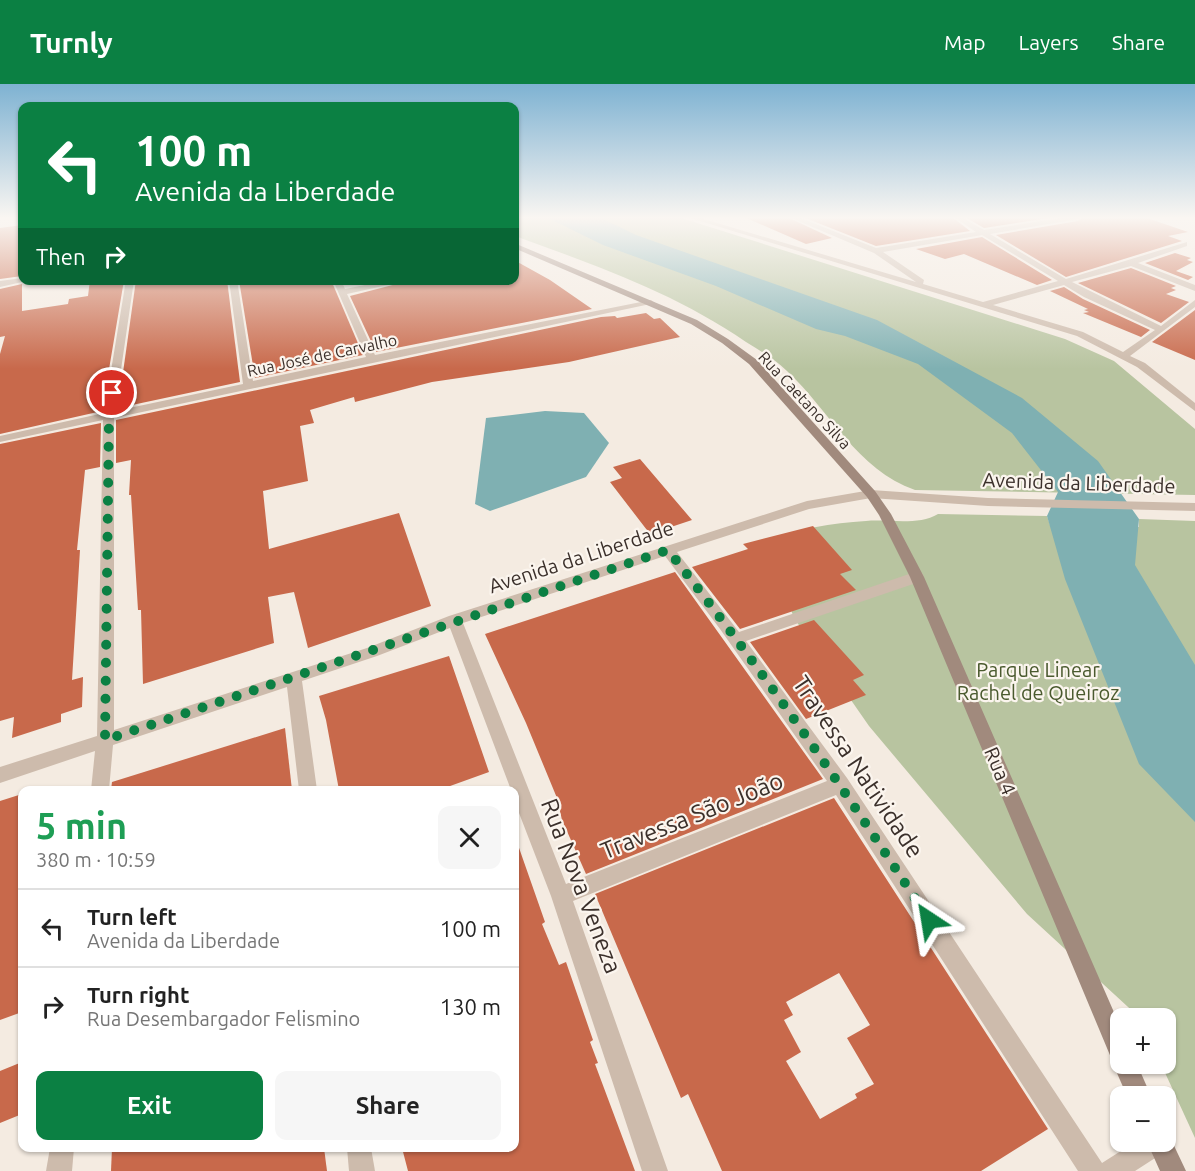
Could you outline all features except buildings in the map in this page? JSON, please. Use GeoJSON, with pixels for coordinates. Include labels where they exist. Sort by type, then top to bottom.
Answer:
{"type":"FeatureCollection","features":[{"type":"Feature","properties":{"kind":"main road","name":"Rua Caetano Silva"},"geometry":{"type":"LineString","coordinates":[[568,268],[694,322],[753,362],[871,494]]}},
{"type":"Feature","properties":{"kind":"main road","name":"Rua 4"},"geometry":{"type":"LineString","coordinates":[[871,494],[885,514],[916,577],[1110,1029]]}},
{"type":"Feature","properties":{"kind":"main road"},"geometry":{"type":"LineString","coordinates":[[1163,1152],[1173,1171]]}},
{"type":"Feature","properties":{"kind":"street"},"geometry":{"type":"LineString","coordinates":[[863,268],[1080,334],[1125,354],[1195,408]]}},
{"type":"Feature","properties":{"kind":"street"},"geometry":{"type":"LineString","coordinates":[[903,268],[925,286]]}},
{"type":"Feature","properties":{"kind":"street"},"geometry":{"type":"LineString","coordinates":[[1044,268],[1108,307],[1162,330]]}},
{"type":"Feature","properties":{"kind":"street"},"geometry":{"type":"LineString","coordinates":[[986,305],[1114,268]]}},
{"type":"Feature","properties":{"kind":"street"},"geometry":{"type":"LineString","coordinates":[[1143,268],[1195,288]]}},
{"type":"Feature","properties":{"kind":"street"},"geometry":{"type":"LineString","coordinates":[[0,284],[18,281]]}},
{"type":"Feature","properties":{"kind":"street"},"geometry":{"type":"LineString","coordinates":[[100,786],[105,740],[109,416],[129,285]]}},
{"type":"Feature","properties":{"kind":"street"},"geometry":{"type":"LineString","coordinates":[[234,285],[249,386]]}},
{"type":"Feature","properties":{"kind":"street"},"geometry":{"type":"LineString","coordinates":[[339,285],[372,358]]}},
{"type":"Feature","properties":{"kind":"street"},"geometry":{"type":"LineString","coordinates":[[342,292],[379,285]]}},
{"type":"Feature","properties":{"kind":"street","name":"Rua José de Carvalho"},"geometry":{"type":"LineString","coordinates":[[0,439],[372,358],[651,303]]}},
{"type":"Feature","properties":{"kind":"street"},"geometry":{"type":"LineString","coordinates":[[1125,354],[1193,306]]}},
{"type":"Feature","properties":{"kind":"street","name":"Avenida da Liberdade"},"geometry":{"type":"LineString","coordinates":[[0,775],[294,678],[454,620],[807,505],[871,494],[988,502],[1195,507]]}},
{"type":"Feature","properties":{"kind":"street","name":"Travessa Natividade"},"geometry":{"type":"LineString","coordinates":[[668,550],[737,638],[841,784],[1093,1171]]}},
{"type":"Feature","properties":{"kind":"street"},"geometry":{"type":"LineString","coordinates":[[737,638],[916,577]]}},
{"type":"Feature","properties":{"kind":"street","name":"Rua Nova Veneza"},"geometry":{"type":"LineString","coordinates":[[454,620],[518,786]]}},
{"type":"Feature","properties":{"kind":"street"},"geometry":{"type":"LineString","coordinates":[[294,678],[308,786]]}},
{"type":"Feature","properties":{"kind":"street","name":"Travessa São João"},"geometry":{"type":"LineString","coordinates":[[561,896],[841,784]]}},
{"type":"Feature","properties":{"kind":"street","name":"Rua Nova Veneza"},"geometry":{"type":"LineString","coordinates":[[519,788],[561,896],[655,1171]]}},
{"type":"Feature","properties":{"kind":"street"},"geometry":{"type":"LineString","coordinates":[[59,1171],[61,1152]]}},
{"type":"Feature","properties":{"kind":"street"},"geometry":{"type":"LineString","coordinates":[[360,1152],[363,1171]]}},
{"type":"Feature","properties":{"kind":"street"},"geometry":{"type":"LineString","coordinates":[[1112,1171],[1142,1152]]}},
{"type":"Feature","properties":{"kind":"green space"},"geometry":{"type":"Polygon","coordinates":[[[602,268],[839,268],[1065,339],[1114,361],[1195,429],[1195,495],[915,490],[895,481],[860,454],[802,387],[767,355],[691,309],[602,268]]]}},
{"type":"Feature","properties":{"kind":"green space","name":"Parque Linear Rachel de Queiroz"},"geometry":{"type":"Polygon","coordinates":[[[938,514],[1047,516],[1050,525],[1139,527],[1139,519],[1195,521],[1195,1138],[1176,1097],[1176,1086],[1171,1086],[1166,1074],[1176,1074],[1176,1008],[1129,1008],[1027,914],[869,726],[794,618],[766,541],[828,525],[930,518],[938,514]]]}},
{"type":"Feature","properties":{"kind":"water"},"geometry":{"type":"Polygon","coordinates":[[[666,268],[729,268],[877,320],[1022,398],[1098,461],[1139,519],[1135,565],[1195,665],[1195,822],[1139,764],[1065,579],[1047,516],[1058,492],[1012,433],[918,364],[845,336],[816,329],[716,286],[666,268]]]}},
{"type":"Feature","properties":{"kind":"water"},"geometry":{"type":"Polygon","coordinates":[[[545,411],[584,413],[609,443],[586,477],[490,511],[475,504],[486,418],[545,411]]]}},
{"type":"Feature","properties":{"kind":"route"},"geometry":{"type":"LineString","coordinates":[[112,393],[109,416],[105,740],[372,652],[454,620],[668,550],[737,638],[841,784],[929,920]]}}]}
